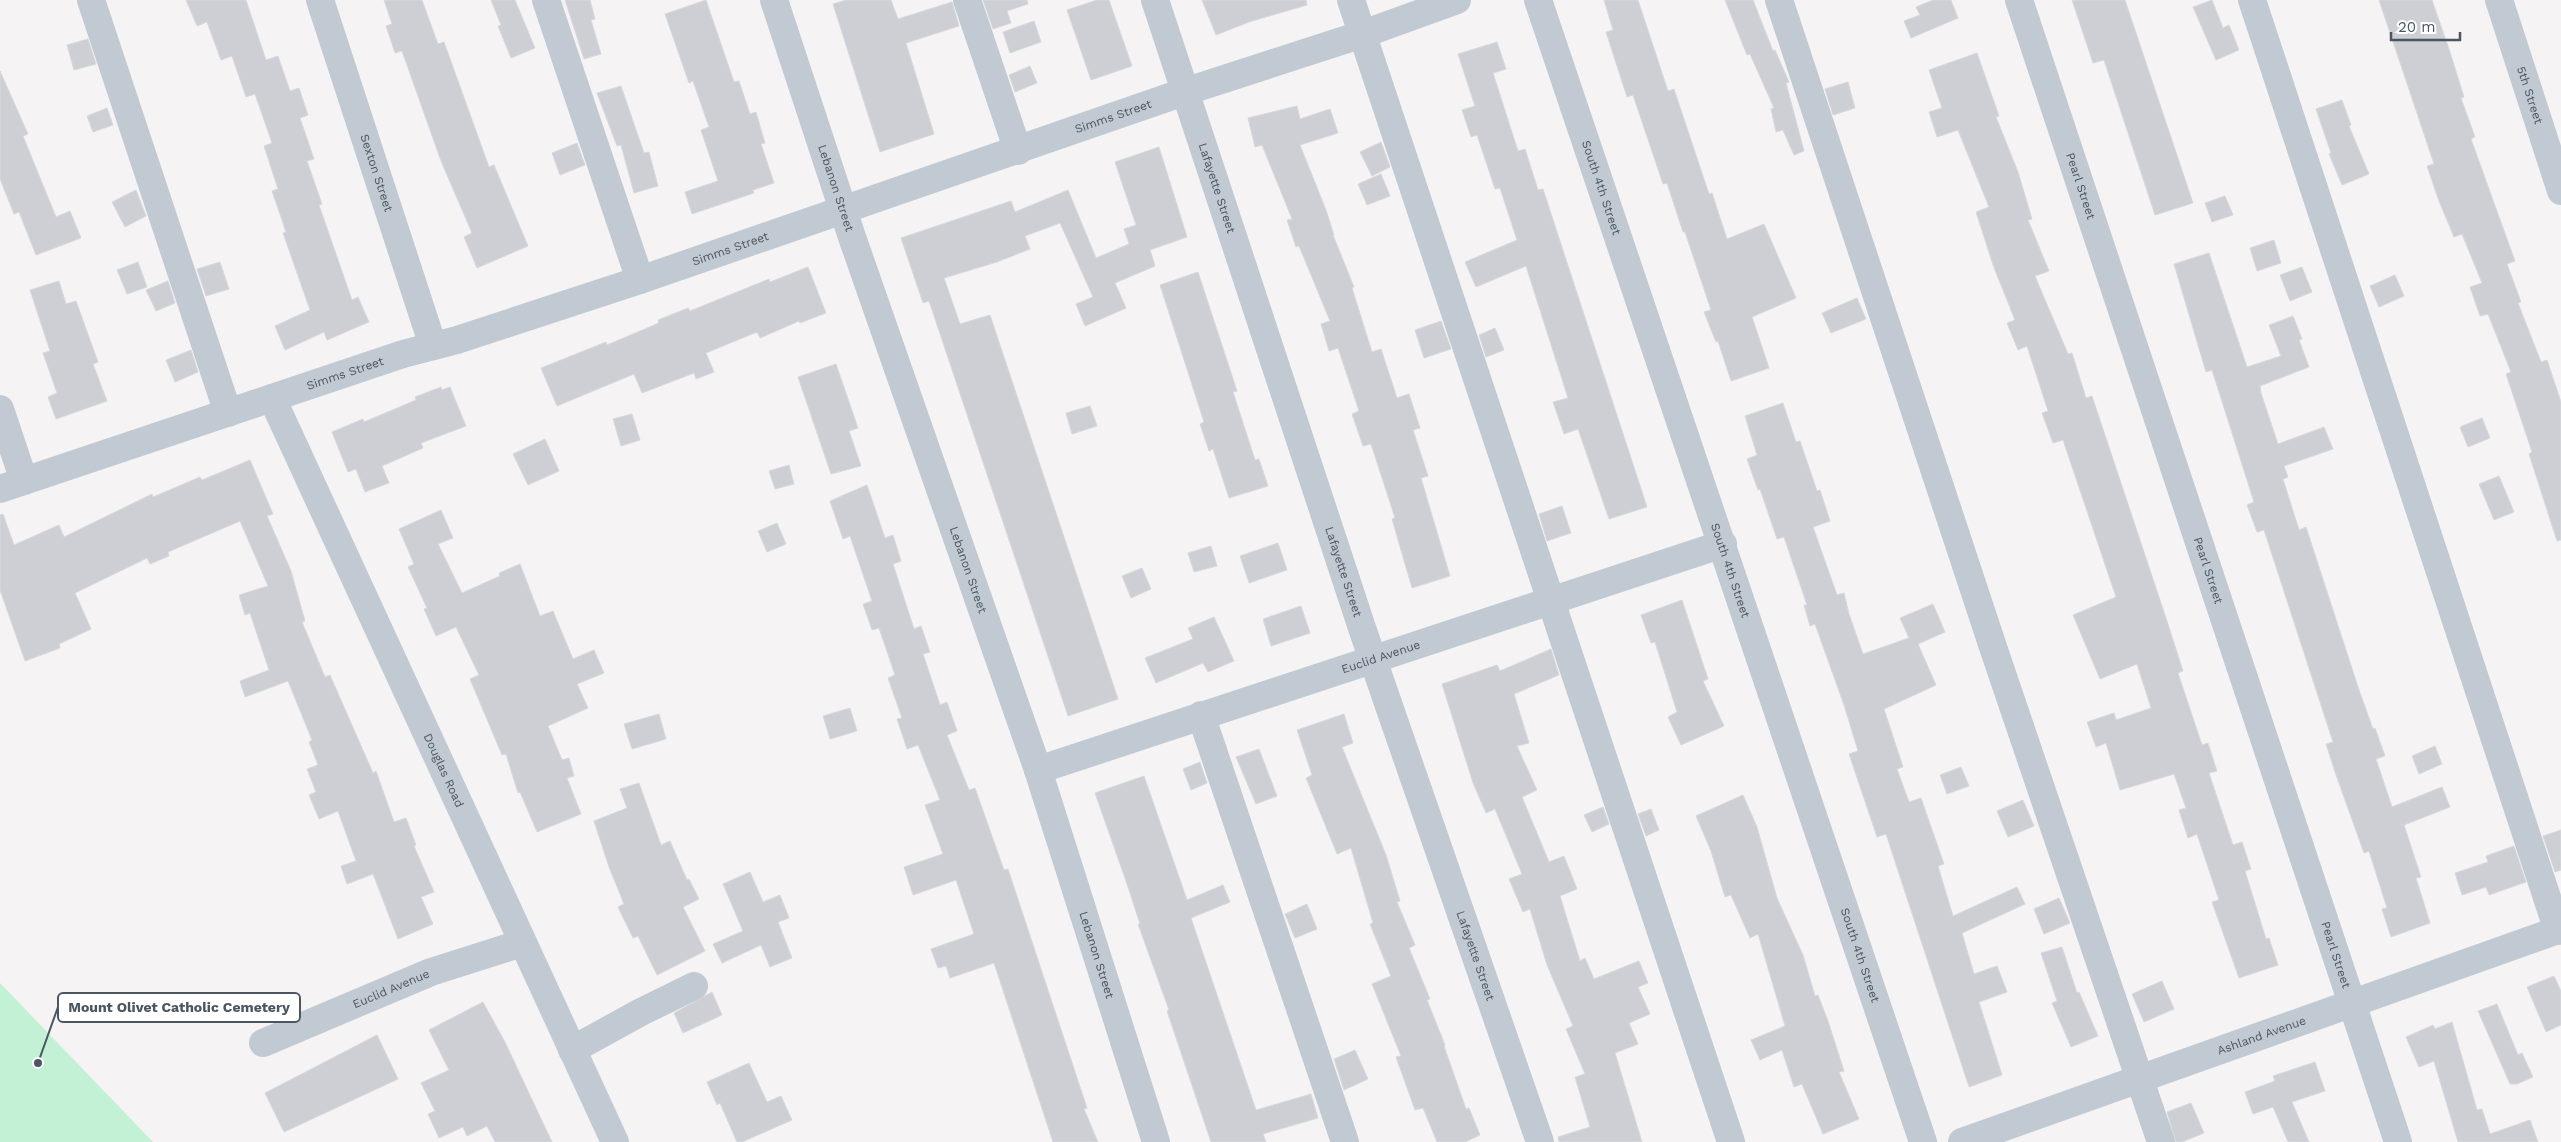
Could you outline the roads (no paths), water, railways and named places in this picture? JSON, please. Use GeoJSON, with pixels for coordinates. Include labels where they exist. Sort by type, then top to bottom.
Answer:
{"type":"FeatureCollection","features":[{"type":"Feature","properties":{"kind":"street"},"geometry":{"type":"LineString","coordinates":[[91,0],[228,412]]}},
{"type":"Feature","properties":{"kind":"street","name":"Sexton Street"},"geometry":{"type":"LineString","coordinates":[[320,0],[433,346]]}},
{"type":"Feature","properties":{"kind":"street"},"geometry":{"type":"LineString","coordinates":[[546,0],[640,280]]}},
{"type":"Feature","properties":{"kind":"street","name":"Lebanon Street"},"geometry":{"type":"LineString","coordinates":[[774,0],[843,209],[1038,770],[1156,1142]]}},
{"type":"Feature","properties":{"kind":"street"},"geometry":{"type":"LineString","coordinates":[[967,0],[1018,150]]}},
{"type":"Feature","properties":{"kind":"street","name":"Lafayette Street"},"geometry":{"type":"LineString","coordinates":[[1155,0],[1372,658],[1540,1142]]}},
{"type":"Feature","properties":{"kind":"street"},"geometry":{"type":"LineString","coordinates":[[1351,0],[1731,1142]]}},
{"type":"Feature","properties":{"kind":"street","name":"Simms Street"},"geometry":{"type":"LineString","coordinates":[[12,485],[228,412],[640,280],[1184,92],[1363,34],[1457,0]]}},
{"type":"Feature","properties":{"kind":"street","name":"South 4th Street"},"geometry":{"type":"LineString","coordinates":[[1538,0],[1723,544],[1923,1142]]}},
{"type":"Feature","properties":{"kind":"street"},"geometry":{"type":"LineString","coordinates":[[1779,0],[1993,647],[2162,1142]]}},
{"type":"Feature","properties":{"kind":"street","name":"Pearl Street"},"geometry":{"type":"LineString","coordinates":[[2019,0],[2398,1142]]}},
{"type":"Feature","properties":{"kind":"street"},"geometry":{"type":"LineString","coordinates":[[2252,0],[2560,930]]}},
{"type":"Feature","properties":{"kind":"street","name":"5th Street"},"geometry":{"type":"LineString","coordinates":[[2499,0],[2561,191]]}},
{"type":"Feature","properties":{"kind":"street","name":"Douglas Road"},"geometry":{"type":"LineString","coordinates":[[272,398],[615,1142]]}},
{"type":"Feature","properties":{"kind":"street"},"geometry":{"type":"LineString","coordinates":[[0,409],[12,485]]}},
{"type":"Feature","properties":{"kind":"street","name":"Euclid Avenue"},"geometry":{"type":"LineString","coordinates":[[1038,770],[1372,658],[1723,544]]}},
{"type":"Feature","properties":{"kind":"street"},"geometry":{"type":"LineString","coordinates":[[1201,715],[1345,1142]]}},
{"type":"Feature","properties":{"kind":"street","name":"Ashland Avenue"},"geometry":{"type":"LineString","coordinates":[[1962,1142],[2560,930]]}},
{"type":"Feature","properties":{"kind":"street","name":"Euclid Avenue"},"geometry":{"type":"LineString","coordinates":[[263,1043],[431,972],[522,943]]}},
{"type":"Feature","properties":{"kind":"street"},"geometry":{"type":"LineString","coordinates":[[572,1050],[641,1012],[694,986]]}},
{"type":"Feature","properties":{"kind":"place","name":"Mount Olivet Catholic Cemetery"},"geometry":{"type":"Point","coordinates":[38,1063]}}]}
